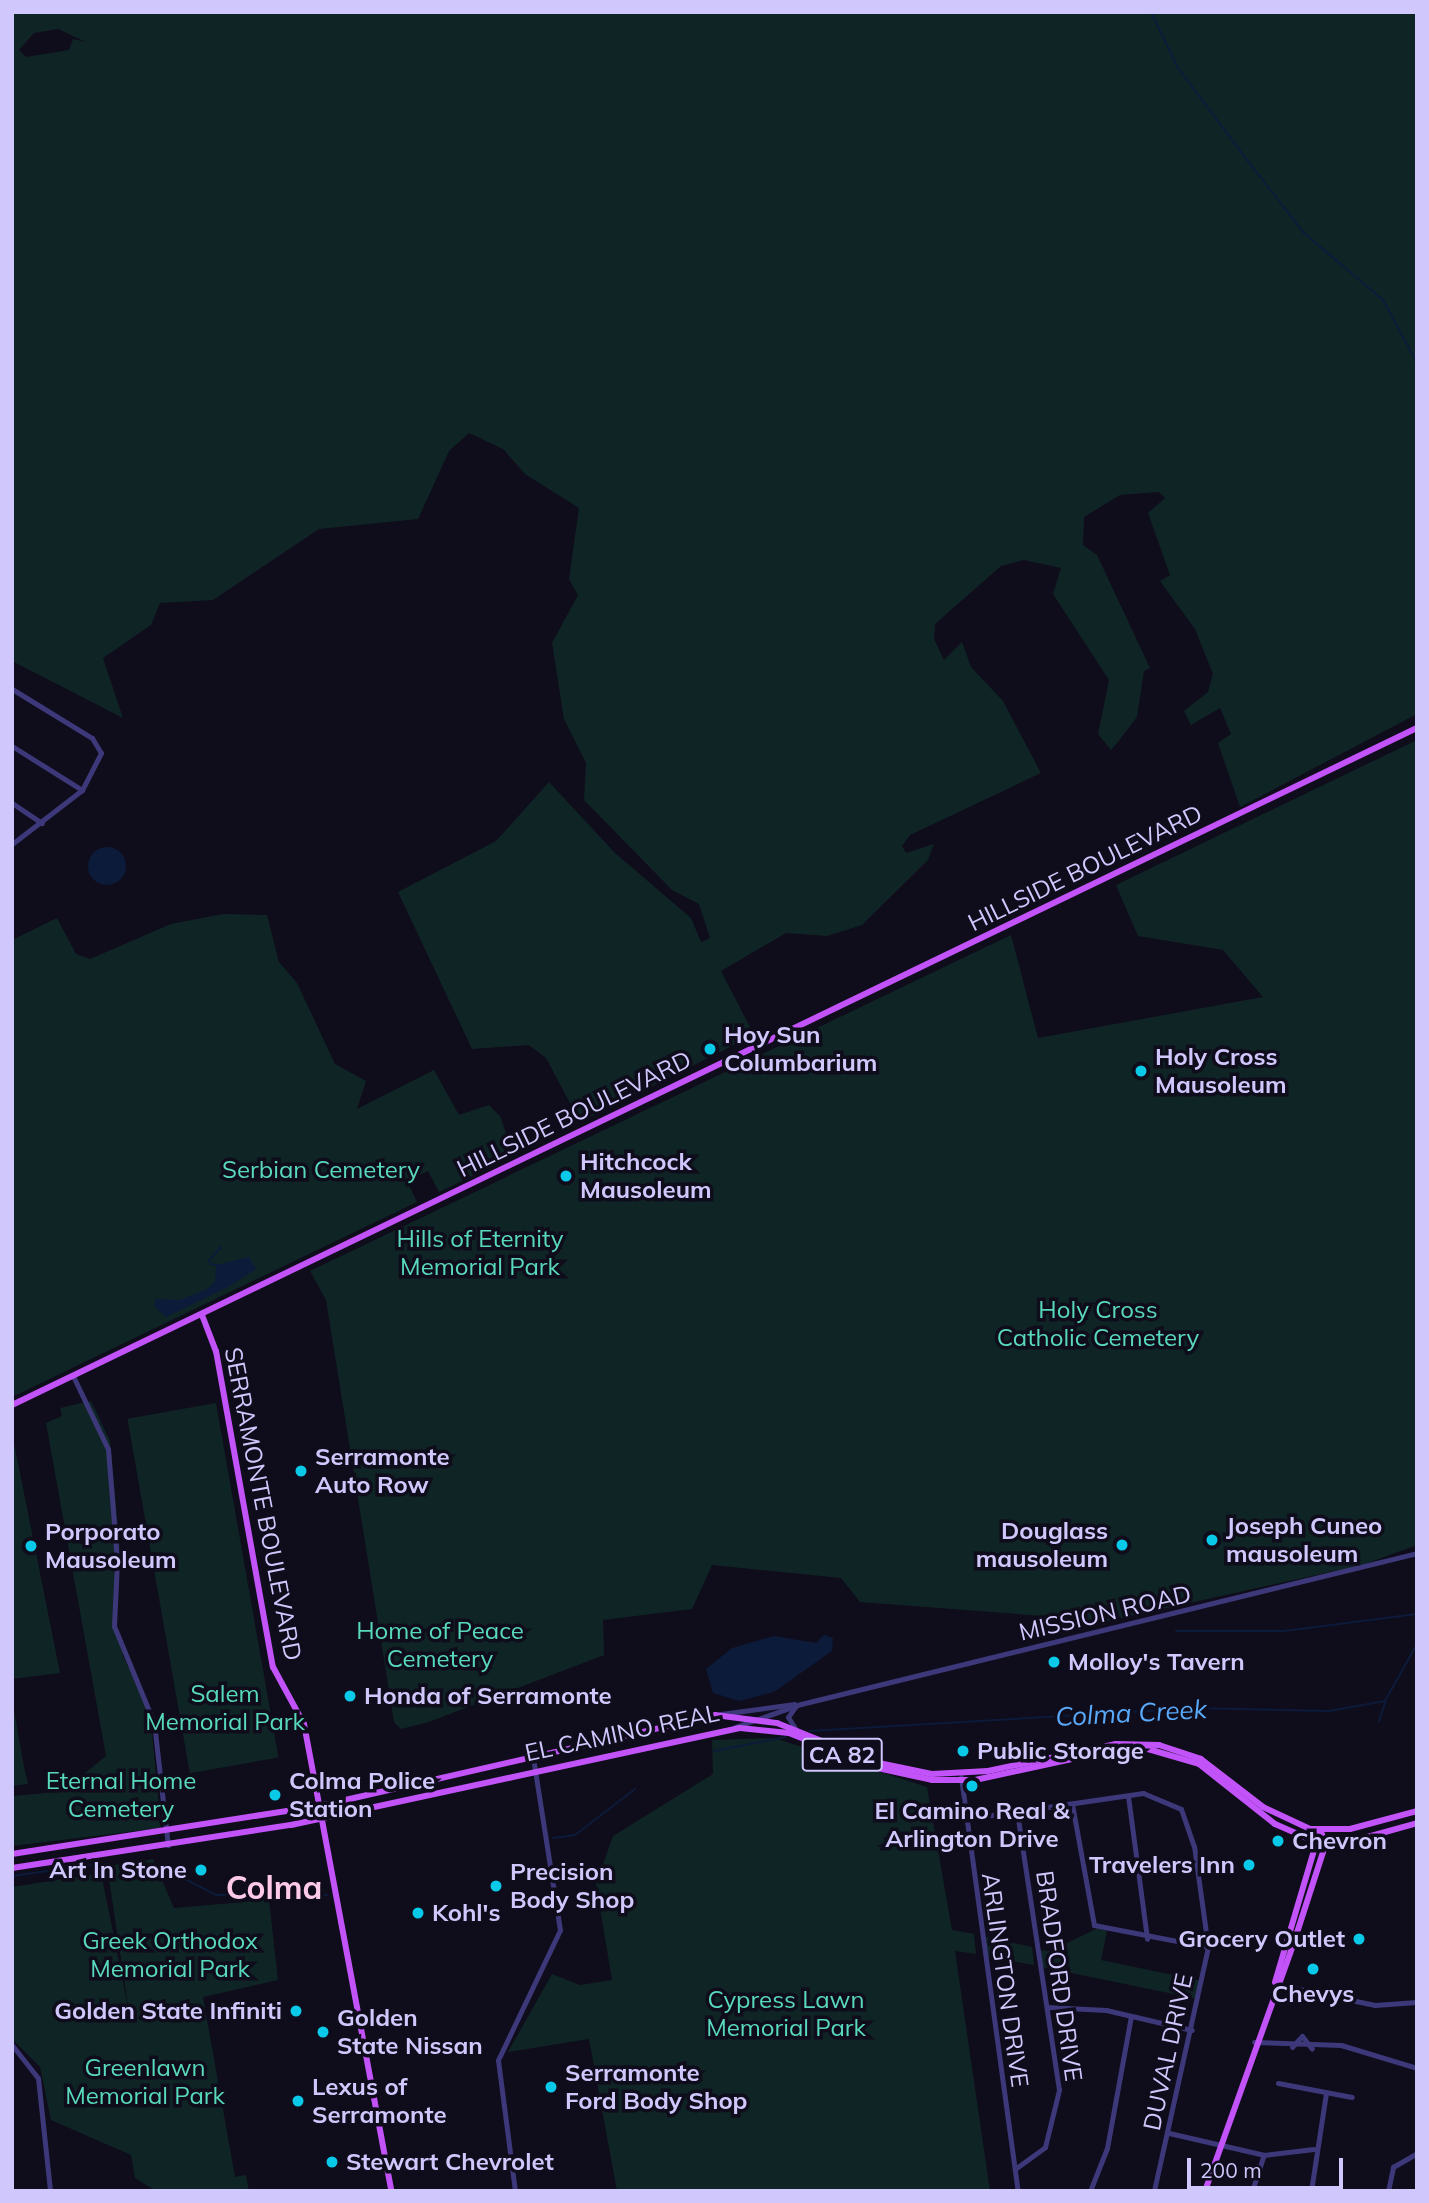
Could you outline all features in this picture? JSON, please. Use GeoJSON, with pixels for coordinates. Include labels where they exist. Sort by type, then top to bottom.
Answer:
{"type":"FeatureCollection","features":[{"type":"Feature","properties":{"kind":"main road","name":"HILLSIDE BOULEVARD"},"geometry":{"type":"LineString","coordinates":[[12,1405],[1417,728]]}},
{"type":"Feature","properties":{"kind":"main road","name":"SERRAMONTE BOULEVARD"},"geometry":{"type":"LineString","coordinates":[[202,1315],[217,1357],[273,1667],[302,1719],[391,2191]]}},
{"type":"Feature","properties":{"kind":"main road","name":"EL CAMINO REAL"},"geometry":{"type":"LineString","coordinates":[[12,1854],[319,1806],[715,1715],[760,1719],[796,1730],[886,1766],[961,1777],[1116,1744],[1159,1745],[1209,1763],[1286,1821],[1320,1830],[1350,1829],[1417,1811]]}},
{"type":"Feature","properties":{"kind":"main road","name":"EL CAMINO REAL"},"geometry":{"type":"LineString","coordinates":[[12,1868],[322,1819],[724,1730],[778,1731],[885,1771],[961,1777],[1116,1750],[1158,1751],[1199,1764],[1275,1824],[1314,1840],[1326,1843],[1417,1823]]}},
{"type":"Feature","properties":{"kind":"main road"},"geometry":{"type":"LineString","coordinates":[[1275,1984],[1314,1840],[1320,1830]]}},
{"type":"Feature","properties":{"kind":"main road"},"geometry":{"type":"LineString","coordinates":[[1205,2191],[1254,2042],[1326,1843],[1320,1830]]}},
{"type":"Feature","properties":{"kind":"street"},"geometry":{"type":"LineString","coordinates":[[12,689],[92,738],[101,753],[82,790],[12,844]]}},
{"type":"Feature","properties":{"kind":"street"},"geometry":{"type":"LineString","coordinates":[[12,746],[82,790]]}},
{"type":"Feature","properties":{"kind":"street"},"geometry":{"type":"LineString","coordinates":[[12,803],[42,823]]}},
{"type":"Feature","properties":{"kind":"street"},"geometry":{"type":"LineString","coordinates":[[73,1376],[84,1406],[99,1421],[108,1449],[117,1562],[114,1626],[152,1716],[168,1845]]}},
{"type":"Feature","properties":{"kind":"street","name":"MISSION ROAD"},"geometry":{"type":"LineString","coordinates":[[724,1730],[801,1704],[1417,1553]]}},
{"type":"Feature","properties":{"kind":"street"},"geometry":{"type":"LineString","coordinates":[[796,1730],[789,1716],[801,1704]]}},
{"type":"Feature","properties":{"kind":"street","name":"MISSION ROAD"},"geometry":{"type":"LineString","coordinates":[[715,1715],[801,1704]]}},
{"type":"Feature","properties":{"kind":"street"},"geometry":{"type":"LineString","coordinates":[[515,2191],[498,2060],[560,1930],[533,1757]]}},
{"type":"Feature","properties":{"kind":"street","name":"ARLINGTON DRIVE"},"geometry":{"type":"LineString","coordinates":[[961,1777],[1018,2191]]}},
{"type":"Feature","properties":{"kind":"street","name":"DUVAL DRIVE"},"geometry":{"type":"LineString","coordinates":[[965,1819],[1128,1796],[1159,1795],[1181,1809],[1194,1846],[1208,1947],[1192,2030],[1154,2191]]}},
{"type":"Feature","properties":{"kind":"street"},"geometry":{"type":"LineString","coordinates":[[1128,1796],[1147,1939]]}},
{"type":"Feature","properties":{"kind":"street"},"geometry":{"type":"LineString","coordinates":[[1072,1804],[1091,1919],[1101,1929],[1147,1939],[1208,1947]]}},
{"type":"Feature","properties":{"kind":"street","name":"BRADFORD DRIVE"},"geometry":{"type":"LineString","coordinates":[[1015,2169],[1038,2157],[1058,2110],[1047,2007],[1017,1812]]}},
{"type":"Feature","properties":{"kind":"street"},"geometry":{"type":"LineString","coordinates":[[1275,1984],[1375,2005],[1417,2002]]}},
{"type":"Feature","properties":{"kind":"street"},"geometry":{"type":"LineString","coordinates":[[1047,2007],[1130,2016],[1192,2030]]}},
{"type":"Feature","properties":{"kind":"street"},"geometry":{"type":"LineString","coordinates":[[1090,2191],[1107,2148],[1130,2016]]}},
{"type":"Feature","properties":{"kind":"street"},"geometry":{"type":"LineString","coordinates":[[1292,2047],[1302,2036],[1312,2049]]}},
{"type":"Feature","properties":{"kind":"street"},"geometry":{"type":"LineString","coordinates":[[1254,2042],[1312,2049],[1341,2045],[1417,2068]]}},
{"type":"Feature","properties":{"kind":"street"},"geometry":{"type":"LineString","coordinates":[[12,2045],[38,2078],[50,2191]]}},
{"type":"Feature","properties":{"kind":"street"},"geometry":{"type":"LineString","coordinates":[[1278,2083],[1352,2097]]}},
{"type":"Feature","properties":{"kind":"street"},"geometry":{"type":"LineString","coordinates":[[1311,2191],[1314,2149],[1326,2093]]}},
{"type":"Feature","properties":{"kind":"street"},"geometry":{"type":"LineString","coordinates":[[1169,2133],[1264,2155],[1314,2149]]}},
{"type":"Feature","properties":{"kind":"street"},"geometry":{"type":"LineString","coordinates":[[1388,2191],[1393,2166],[1417,2153]]}},
{"type":"Feature","properties":{"kind":"street"},"geometry":{"type":"LineString","coordinates":[[1252,2191],[1264,2155]]}},
{"type":"Feature","properties":{"kind":"green space"},"geometry":{"type":"Polygon","coordinates":[[[12,12],[1417,12],[1417,714],[1240,807],[1218,743],[1231,734],[1220,708],[1191,725],[1184,711],[1208,692],[1213,674],[1195,629],[1160,581],[1170,575],[1148,513],[1165,498],[1159,492],[1120,495],[1084,517],[1083,545],[1097,555],[1150,668],[1144,671],[1137,717],[1111,750],[1098,734],[1109,680],[1053,594],[1061,568],[1024,560],[1001,566],[935,624],[934,639],[944,660],[962,642],[971,667],[1003,701],[1041,773],[910,835],[902,846],[906,853],[934,844],[928,860],[862,925],[827,936],[786,933],[721,971],[751,1029],[742,1041],[580,1122],[546,1058],[529,1045],[472,1049],[398,892],[496,841],[549,782],[615,853],[691,918],[701,942],[710,938],[699,904],[672,890],[584,800],[586,763],[564,719],[552,643],[578,595],[569,579],[579,508],[525,474],[503,449],[469,433],[449,451],[418,519],[319,529],[213,600],[160,603],[151,625],[103,658],[123,718],[12,661],[12,12]],[[58,29],[34,33],[19,50],[26,57],[69,50],[73,39],[86,42],[58,29]]]}},
{"type":"Feature","properties":{"kind":"green space","name":"Holy Cross Catholic Cemetery"},"geometry":{"type":"Polygon","coordinates":[[[1417,740],[1417,1545],[1362,1565],[1108,1621],[860,1602],[841,1578],[712,1565],[692,1609],[603,1620],[604,1655],[429,1722],[401,1729],[394,1722],[326,1300],[310,1271],[1011,935],[1038,1038],[1263,997],[1223,950],[1138,936],[1116,885],[1417,740]]]}},
{"type":"Feature","properties":{"kind":"green space","name":"Serbian Cemetery"},"geometry":{"type":"Polygon","coordinates":[[[223,914],[267,915],[279,962],[297,983],[335,1064],[366,1081],[357,1109],[434,1070],[459,1115],[489,1105],[500,1116],[514,1156],[439,1192],[428,1171],[407,1181],[417,1202],[12,1397],[12,940],[57,918],[76,954],[90,959],[171,924],[223,914]]]}},
{"type":"Feature","properties":{"kind":"green space","name":"Eternal Home Cemetery"},"geometry":{"type":"Polygon","coordinates":[[[91,1401],[110,1441],[120,1550],[114,1617],[123,1656],[150,1711],[161,1828],[12,1846],[12,1796],[81,1790],[85,1773],[106,1756],[46,1423],[62,1416],[60,1408],[91,1401]]]}},
{"type":"Feature","properties":{"kind":"green space","name":"Salem Memorial Park"},"geometry":{"type":"Polygon","coordinates":[[[216,1403],[279,1758],[190,1773],[127,1419],[216,1403]]]}},
{"type":"Feature","properties":{"kind":"green space"},"geometry":{"type":"Polygon","coordinates":[[[12,1433],[60,1673],[12,1679],[12,1433]]]}},
{"type":"Feature","properties":{"kind":"green space"},"geometry":{"type":"Polygon","coordinates":[[[12,1699],[28,1784],[12,1786],[12,1699]]]}},
{"type":"Feature","properties":{"kind":"green space","name":"Cypress Lawn Memorial Park"},"geometry":{"type":"Polygon","coordinates":[[[774,1738],[927,1787],[952,1930],[974,1934],[976,1954],[955,1951],[990,2191],[617,2191],[589,2039],[508,2052],[552,1974],[580,1985],[612,1980],[596,1884],[613,1836],[713,1774],[712,1740],[774,1738]]]}},
{"type":"Feature","properties":{"kind":"green space","name":"Greenlawn Memorial Park"},"geometry":{"type":"Polygon","coordinates":[[[153,1859],[174,1908],[269,1900],[278,1980],[203,1997],[235,2177],[246,2175],[249,2191],[156,2191],[135,2178],[131,2155],[51,2120],[40,2067],[12,2039],[12,1887],[101,1873],[129,2012],[107,1866],[153,1859]]]}},
{"type":"Feature","properties":{"kind":"green space"},"geometry":{"type":"Polygon","coordinates":[[[1098,1928],[1107,1931],[1101,1960],[1202,1981],[1198,1999],[1042,1967],[1040,1950],[1066,1953],[1065,1944],[1098,1928]]]}},
{"type":"Feature","properties":{"kind":"green space"},"geometry":{"type":"Polygon","coordinates":[[[986,1937],[1032,1947],[1034,1965],[988,1957],[986,1937]]]}},
{"type":"Feature","properties":{"kind":"water"},"geometry":{"type":"Polygon","coordinates":[[[107,847],[120,853],[126,866],[120,879],[107,885],[94,879],[88,866],[94,853],[107,847]]]}},
{"type":"Feature","properties":{"kind":"water"},"geometry":{"type":"Polygon","coordinates":[[[249,1257],[256,1269],[230,1286],[166,1317],[154,1306],[156,1299],[180,1300],[207,1289],[215,1282],[216,1265],[249,1257]]]}},
{"type":"Feature","properties":{"kind":"water"},"geometry":{"type":"Polygon","coordinates":[[[824,1635],[833,1638],[832,1651],[774,1692],[739,1701],[713,1693],[706,1669],[732,1648],[774,1636],[816,1643],[824,1635]]]}},
{"type":"Feature","properties":{"kind":"waterway"},"geometry":{"type":"LineString","coordinates":[[1151,12],[1178,68],[1247,160],[1304,233],[1383,300],[1417,363]]}},
{"type":"Feature","properties":{"kind":"waterway"},"geometry":{"type":"LineString","coordinates":[[208,1262],[221,1247]]}},
{"type":"Feature","properties":{"kind":"waterway"},"geometry":{"type":"LineString","coordinates":[[210,1264],[216,1265]]}},
{"type":"Feature","properties":{"kind":"waterway"},"geometry":{"type":"LineString","coordinates":[[1176,1631],[1284,1631],[1417,1614]]}},
{"type":"Feature","properties":{"kind":"waterway","name":"Colma Creek"},"geometry":{"type":"LineString","coordinates":[[810,1731],[1193,1708],[1329,1711],[1385,1701],[1417,1644]]}},
{"type":"Feature","properties":{"kind":"waterway"},"geometry":{"type":"LineString","coordinates":[[1379,1721],[1385,1702]]}},
{"type":"Feature","properties":{"kind":"waterway","name":"Colma Creek"},"geometry":{"type":"LineString","coordinates":[[714,1751],[786,1737]]}},
{"type":"Feature","properties":{"kind":"waterway","name":"Colma Creek"},"geometry":{"type":"LineString","coordinates":[[553,1838],[575,1835],[635,1789]]}},
{"type":"Feature","properties":{"kind":"waterway","name":"Colma Creek"},"geometry":{"type":"LineString","coordinates":[[12,1876],[96,1864]]}},
{"type":"Feature","properties":{"kind":"waterway","name":"Colma Creek"},"geometry":{"type":"LineString","coordinates":[[156,1864],[216,1895],[327,1895]]}},
{"type":"Feature","properties":{"kind":"place","name":"Hoy Sun Columbarium"},"geometry":{"type":"Point","coordinates":[710,1049]}},
{"type":"Feature","properties":{"kind":"place","name":"Holy Cross Mausoleum"},"geometry":{"type":"Point","coordinates":[1141,1071]}},
{"type":"Feature","properties":{"kind":"place","name":"Hitchcock Mausoleum"},"geometry":{"type":"Point","coordinates":[566,1176]}},
{"type":"Feature","properties":{"kind":"place","name":"Serramonte Auto Row"},"geometry":{"type":"Point","coordinates":[301,1471]}},
{"type":"Feature","properties":{"kind":"place","name":"Joseph Cuneo mausoleum"},"geometry":{"type":"Point","coordinates":[1212,1540]}},
{"type":"Feature","properties":{"kind":"place","name":"Douglass mausoleum"},"geometry":{"type":"Point","coordinates":[1122,1545]}},
{"type":"Feature","properties":{"kind":"place","name":"Porporato Mausoleum"},"geometry":{"type":"Point","coordinates":[31,1546]}},
{"type":"Feature","properties":{"kind":"place","name":"Molloy's Tavern"},"geometry":{"type":"Point","coordinates":[1054,1662]}},
{"type":"Feature","properties":{"kind":"place","name":"Honda of Serramonte"},"geometry":{"type":"Point","coordinates":[350,1696]}},
{"type":"Feature","properties":{"kind":"place","name":"Public Storage"},"geometry":{"type":"Point","coordinates":[963,1751]}},
{"type":"Feature","properties":{"kind":"place","name":"El Camino Real & Arlington Drive"},"geometry":{"type":"Point","coordinates":[972,1786]}},
{"type":"Feature","properties":{"kind":"place","name":"Colma Police Station"},"geometry":{"type":"Point","coordinates":[275,1795]}},
{"type":"Feature","properties":{"kind":"place","name":"Chevron"},"geometry":{"type":"Point","coordinates":[1278,1841]}},
{"type":"Feature","properties":{"kind":"place","name":"Travelers Inn"},"geometry":{"type":"Point","coordinates":[1249,1865]}},
{"type":"Feature","properties":{"kind":"place","name":"Art In Stone"},"geometry":{"type":"Point","coordinates":[201,1870]}},
{"type":"Feature","properties":{"kind":"place","name":"Precision Body Shop"},"geometry":{"type":"Point","coordinates":[496,1886]}},
{"type":"Feature","properties":{"kind":"place","name":"Kohl's"},"geometry":{"type":"Point","coordinates":[418,1913]}},
{"type":"Feature","properties":{"kind":"place","name":"Grocery Outlet"},"geometry":{"type":"Point","coordinates":[1359,1939]}},
{"type":"Feature","properties":{"kind":"place","name":"Chevys"},"geometry":{"type":"Point","coordinates":[1313,1969]}},
{"type":"Feature","properties":{"kind":"place","name":"Golden State Infiniti"},"geometry":{"type":"Point","coordinates":[296,2011]}},
{"type":"Feature","properties":{"kind":"place","name":"Golden State Nissan"},"geometry":{"type":"Point","coordinates":[323,2032]}},
{"type":"Feature","properties":{"kind":"place","name":"Serramonte Ford Body Shop"},"geometry":{"type":"Point","coordinates":[551,2087]}},
{"type":"Feature","properties":{"kind":"place","name":"Lexus of Serramonte"},"geometry":{"type":"Point","coordinates":[298,2101]}},
{"type":"Feature","properties":{"kind":"place","name":"Stewart Chevrolet"},"geometry":{"type":"Point","coordinates":[332,2162]}},
{"type":"Feature","properties":{"kind":"district","name":"Colma"},"geometry":{"type":"Point","coordinates":[274,1887]}},
{"type":"Feature","properties":{"kind":"park label","name":"Hills of Eternity Memorial Park"},"geometry":{"type":"Point","coordinates":[480,1253]}},
{"type":"Feature","properties":{"kind":"park label","name":"Home of Peace Cemetery"},"geometry":{"type":"Point","coordinates":[440,1645]}},
{"type":"Feature","properties":{"kind":"park label","name":"Greek Orthodox Memorial Park"},"geometry":{"type":"Point","coordinates":[170,1955]}}]}
